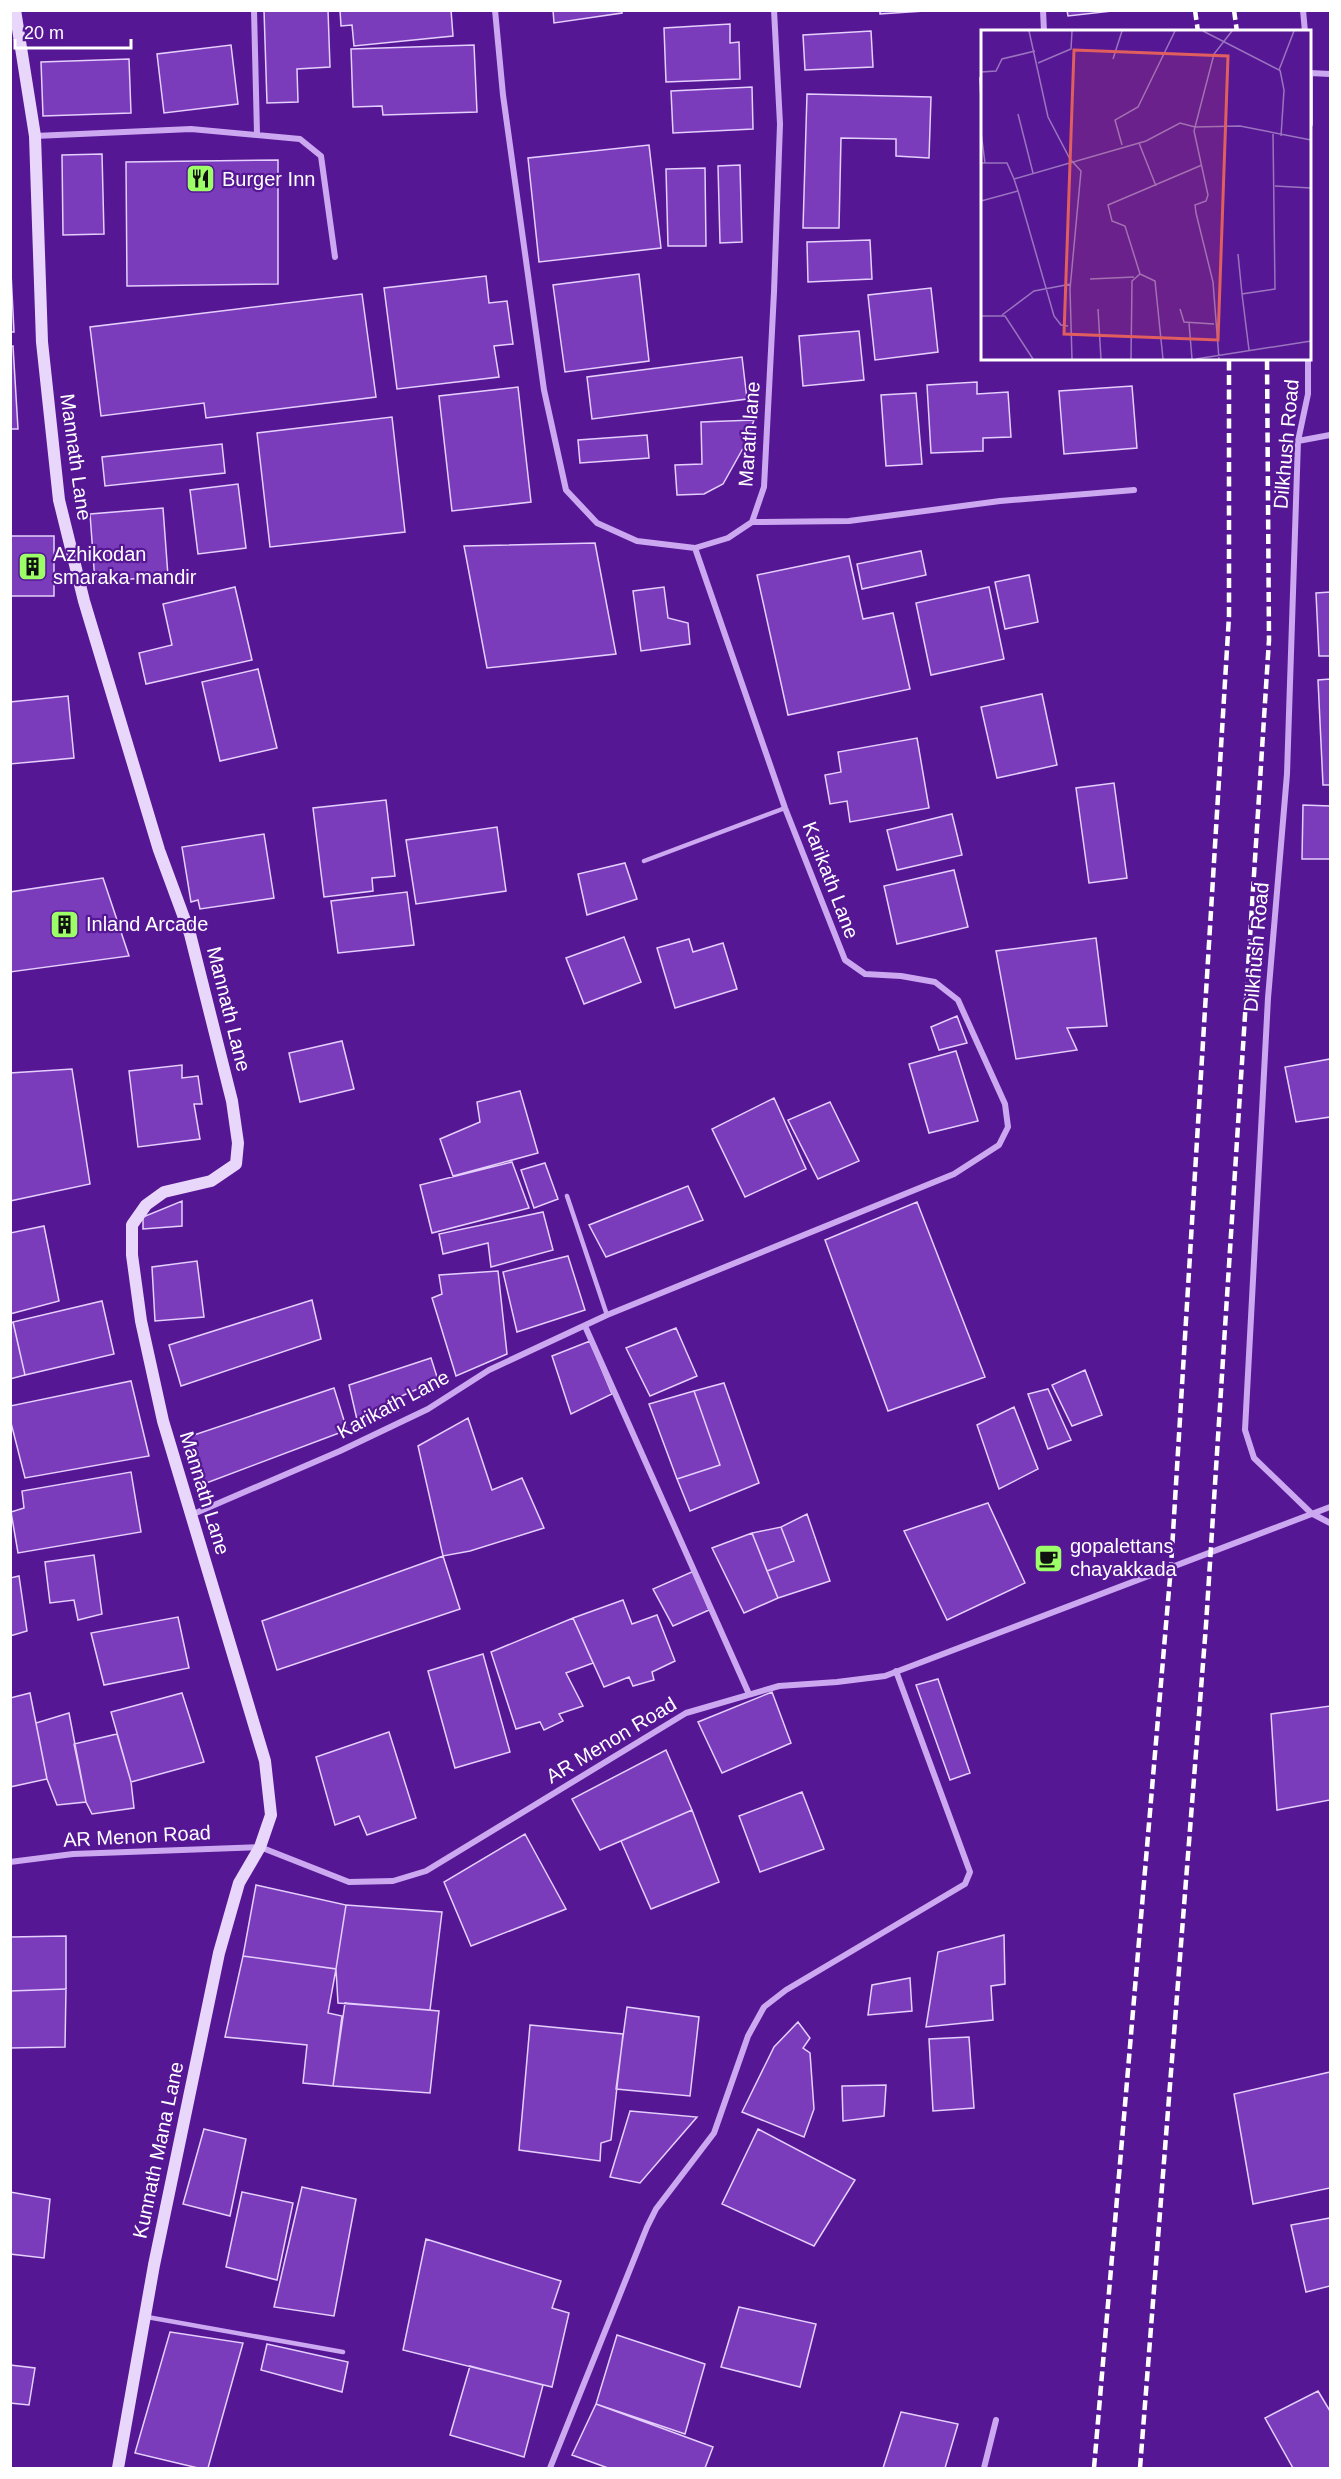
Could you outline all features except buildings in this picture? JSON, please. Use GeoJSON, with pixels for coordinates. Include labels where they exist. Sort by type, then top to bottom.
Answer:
{"type":"FeatureCollection","features":[{"type":"Feature","properties":{"kind":"street","name":"Mannath Lane"},"geometry":{"type":"LineString","coordinates":[[15,10],[35,136],[42,342],[58,500],[84,601],[159,850],[190,934],[232,1101],[237,1143],[236,1164],[211,1181],[164,1192],[146,1205],[132,1226],[132,1255],[141,1321],[163,1421],[265,1761],[271,1815],[260,1847]]}},
{"type":"Feature","properties":{"kind":"street"},"geometry":{"type":"LineString","coordinates":[[254,10],[257,134]]}},
{"type":"Feature","properties":{"kind":"street"},"geometry":{"type":"LineString","coordinates":[[495,10],[503,95],[544,390],[566,490],[597,523],[638,541],[695,548],[728,538],[752,522],[849,521],[1000,501],[1134,490]]}},
{"type":"Feature","properties":{"kind":"street","name":"Marath lane"},"geometry":{"type":"LineString","coordinates":[[752,522],[764,487],[774,292],[780,124],[774,10]]}},
{"type":"Feature","properties":{"kind":"street"},"geometry":{"type":"LineString","coordinates":[[1043,10],[1044,30]]}},
{"type":"Feature","properties":{"kind":"street"},"geometry":{"type":"LineString","coordinates":[[1303,10],[1305,30]]}},
{"type":"Feature","properties":{"kind":"street"},"geometry":{"type":"LineString","coordinates":[[1311,73],[1330,74]]}},
{"type":"Feature","properties":{"kind":"street"},"geometry":{"type":"LineString","coordinates":[[35,136],[191,129],[300,139],[321,156],[335,257]]}},
{"type":"Feature","properties":{"kind":"street","name":"Dilkhush Road"},"geometry":{"type":"LineString","coordinates":[[1308,360],[1308,394],[1298,441],[1287,774],[1267,1021],[1245,1430],[1254,1458],[1311,1513],[1330,1523]]}},
{"type":"Feature","properties":{"kind":"street"},"geometry":{"type":"LineString","coordinates":[[1298,441],[1330,435]]}},
{"type":"Feature","properties":{"kind":"street","name":"Karikath Lane"},"geometry":{"type":"LineString","coordinates":[[191,1515],[340,1451],[428,1409],[489,1370],[607,1315],[954,1174],[999,1145],[1008,1127],[1005,1104],[958,1000],[935,982],[901,976],[865,974],[844,960],[785,808],[695,548]]}},
{"type":"Feature","properties":{"kind":"street"},"geometry":{"type":"LineString","coordinates":[[585,1326],[749,1694]]}},
{"type":"Feature","properties":{"kind":"street","name":"AR Menon Road"},"geometry":{"type":"LineString","coordinates":[[10,1862],[73,1854],[260,1847],[349,1882],[393,1881],[426,1871],[686,1713],[779,1686],[885,1676],[1170,1566],[1209,1555],[1330,1507]]}},
{"type":"Feature","properties":{"kind":"street"},"geometry":{"type":"LineString","coordinates":[[550,2469],[647,2227],[656,2209],[714,2133],[748,2036],[764,2007],[786,1990],[965,1884],[970,1872],[896,1671]]}},
{"type":"Feature","properties":{"kind":"street","name":"Kunnath Mana Lane"},"geometry":{"type":"LineString","coordinates":[[118,2469],[144,2317],[219,1953],[239,1883],[260,1847]]}},
{"type":"Feature","properties":{"kind":"street"},"geometry":{"type":"LineString","coordinates":[[984,2469],[996,2420]]}},
{"type":"Feature","properties":{"kind":"lane"},"geometry":{"type":"LineString","coordinates":[[644,861],[785,808]]}},
{"type":"Feature","properties":{"kind":"lane"},"geometry":{"type":"LineString","coordinates":[[567,1196],[607,1315]]}},
{"type":"Feature","properties":{"kind":"lane"},"geometry":{"type":"LineString","coordinates":[[144,2317],[343,2352]]}},
{"type":"Feature","properties":{"kind":"railway"},"geometry":{"type":"LineString","coordinates":[[1195,10],[1198,30]]}},
{"type":"Feature","properties":{"kind":"railway"},"geometry":{"type":"LineString","coordinates":[[1234,10],[1237,30]]}},
{"type":"Feature","properties":{"kind":"railway"},"geometry":{"type":"LineString","coordinates":[[1094,2468],[1171,1566],[1229,616],[1229,360]]}},
{"type":"Feature","properties":{"kind":"railway"},"geometry":{"type":"LineString","coordinates":[[1140,2468],[1206,1625],[1269,640],[1267,360]]}},
{"type":"Feature","properties":{"kind":"place","name":"Burger Inn"},"geometry":{"type":"Point","coordinates":[201,179]}},
{"type":"Feature","properties":{"kind":"place","name":"Azhikodan smaraka mandir"},"geometry":{"type":"Point","coordinates":[32,566]}},
{"type":"Feature","properties":{"kind":"place","name":"Inland Arcade"},"geometry":{"type":"Point","coordinates":[65,924]}},
{"type":"Feature","properties":{"kind":"place","name":"gopalettans chayakkada"},"geometry":{"type":"Point","coordinates":[1049,1558]}}]}
